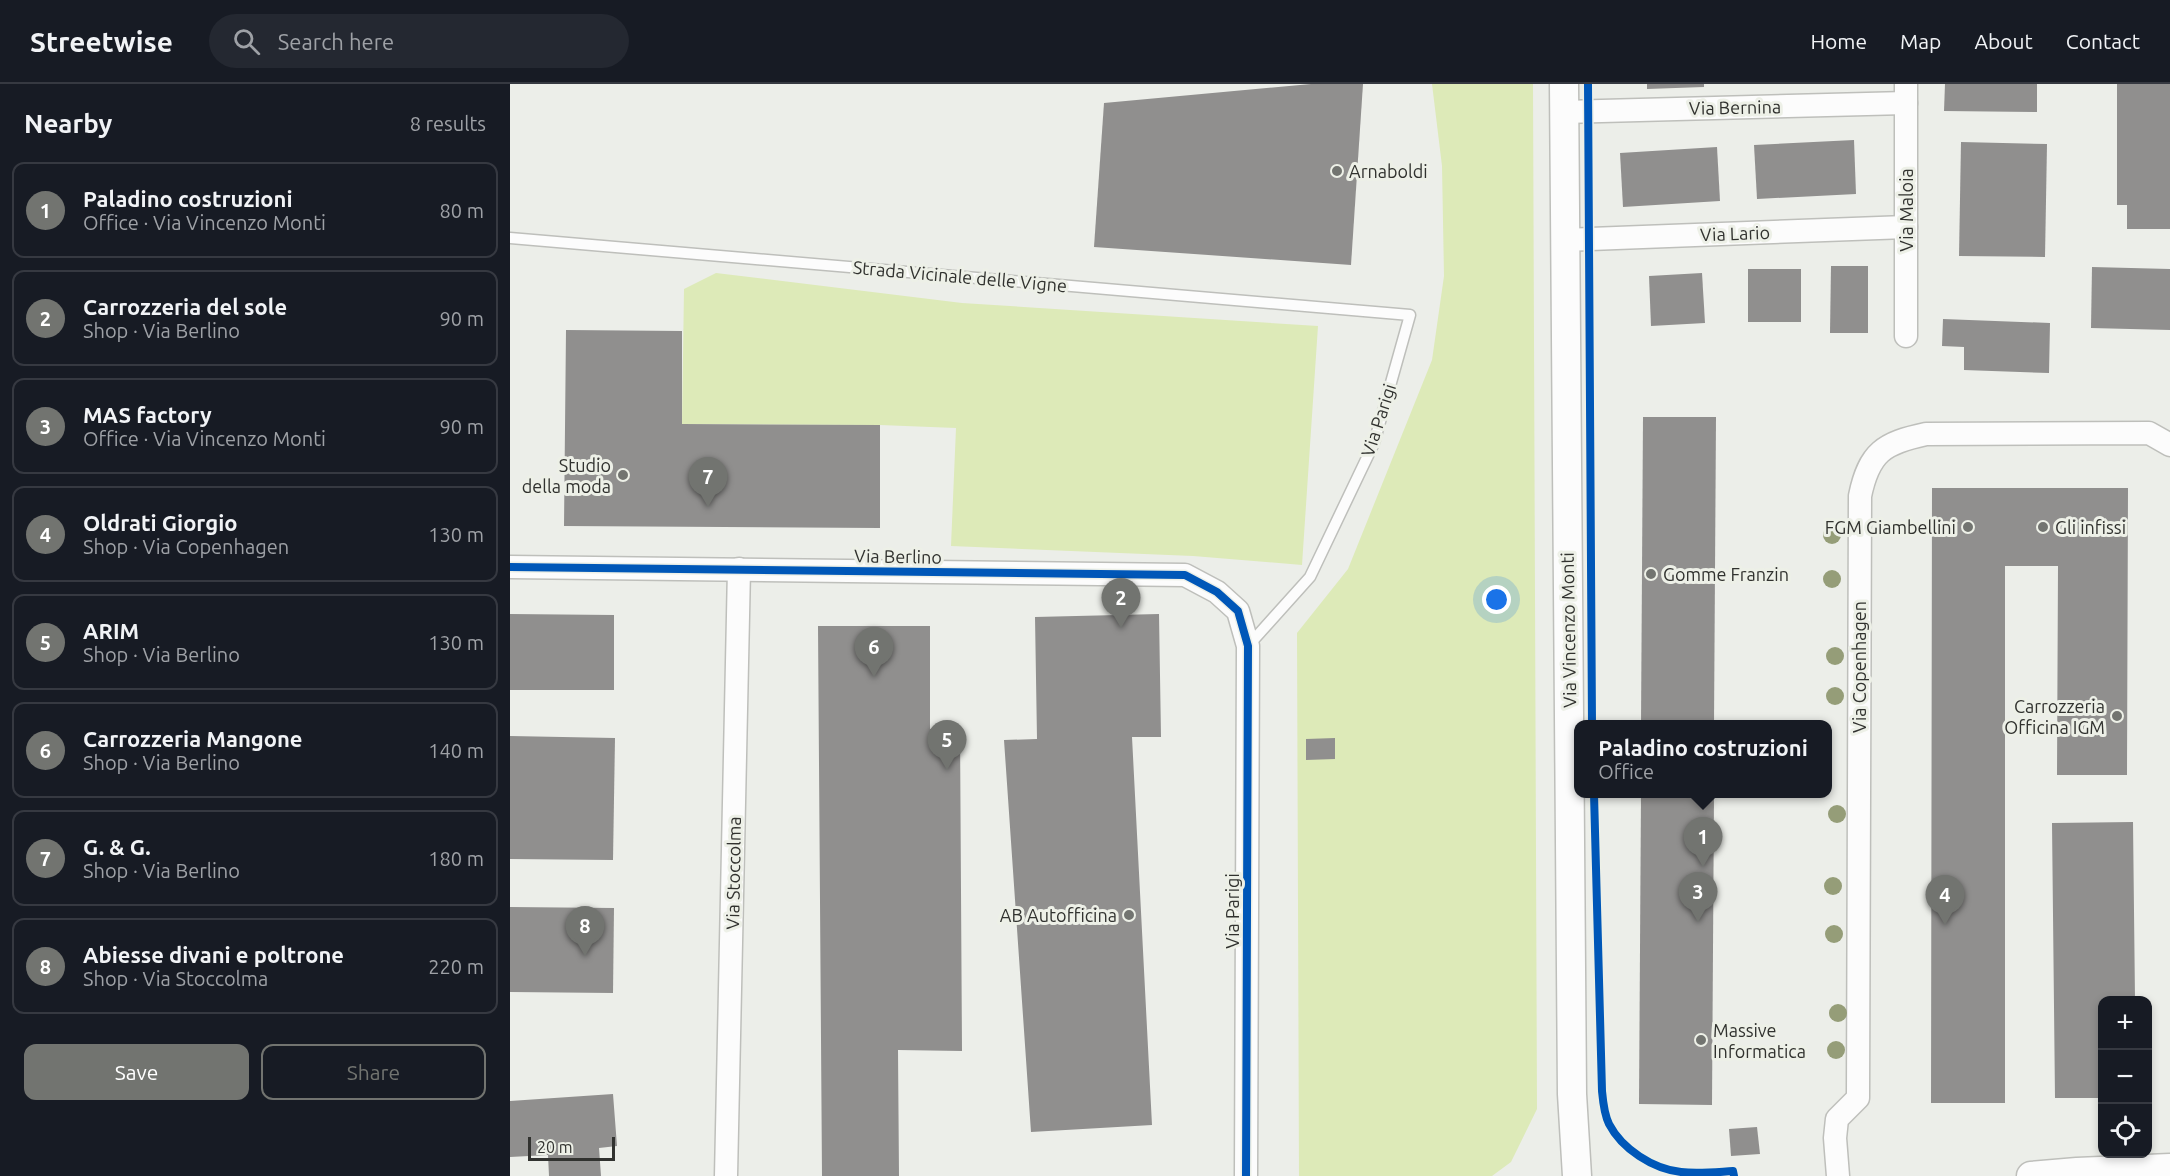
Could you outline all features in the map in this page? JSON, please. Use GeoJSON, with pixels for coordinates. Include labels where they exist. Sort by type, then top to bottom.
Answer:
{"type":"FeatureCollection","features":[{"type":"Feature","properties":{"kind":"street","name":"Via Bernina"},"geometry":{"type":"LineString","coordinates":[[1564,98],[1906,93]]}},
{"type":"Feature","properties":{"kind":"street","name":"Via Maloia"},"geometry":{"type":"LineString","coordinates":[[1906,93],[1906,336]]}},
{"type":"Feature","properties":{"kind":"street","name":"Via Vincenzo Monti"},"geometry":{"type":"LineString","coordinates":[[1564,98],[1572,1094],[1577,1176]]}},
{"type":"Feature","properties":{"kind":"street","name":"Via Lario"},"geometry":{"type":"LineString","coordinates":[[1564,240],[1906,227]]}},
{"type":"Feature","properties":{"kind":"street","name":"Via Copenhagen"},"geometry":{"type":"LineString","coordinates":[[1838,1176],[1836,1119],[1858,1098],[1860,496],[1865,473],[1879,452],[1900,439],[1926,434],[2149,433],[2170,445]]}},
{"type":"Feature","properties":{"kind":"street","name":"Via Berlino"},"geometry":{"type":"LineString","coordinates":[[510,567],[1185,575],[1217,592],[1238,611],[1248,646]]}},
{"type":"Feature","properties":{"kind":"street","name":"Via Stoccolma"},"geometry":{"type":"LineString","coordinates":[[726,1176],[740,569]]}},
{"type":"Feature","properties":{"kind":"street","name":"Via Parigi"},"geometry":{"type":"LineString","coordinates":[[1246,1176],[1248,646]]}},
{"type":"Feature","properties":{"kind":"street"},"geometry":{"type":"LineString","coordinates":[[2031,1176],[2170,1168]]}},
{"type":"Feature","properties":{"kind":"lane","name":"Strada Vicinale delle Vigne"},"geometry":{"type":"LineString","coordinates":[[510,238],[1410,315]]}},
{"type":"Feature","properties":{"kind":"lane","name":"Via Parigi"},"geometry":{"type":"LineString","coordinates":[[1248,646],[1310,578],[1374,443],[1410,315]]}},
{"type":"Feature","properties":{"kind":"green space"},"geometry":{"type":"Polygon","coordinates":[[[1432,84],[1533,84],[1537,1109],[1511,1162],[1492,1176],[1299,1176],[1297,633],[1348,569],[1432,360],[1444,276],[1442,166],[1432,84]]]}},
{"type":"Feature","properties":{"kind":"green space"},"geometry":{"type":"Polygon","coordinates":[[[716,273],[962,303],[1318,326],[1302,565],[1193,556],[951,546],[956,428],[880,425],[682,424],[684,289],[716,273]]]}},
{"type":"Feature","properties":{"kind":"building"},"geometry":{"type":"Polygon","coordinates":[[[1311,84],[1363,84],[1351,265],[1094,247],[1104,103],[1311,84]]]}},
{"type":"Feature","properties":{"kind":"building"},"geometry":{"type":"Polygon","coordinates":[[[1647,84],[1704,84],[1704,87],[1647,89],[1647,84]]]}},
{"type":"Feature","properties":{"kind":"building"},"geometry":{"type":"Polygon","coordinates":[[[1945,84],[2037,84],[2037,112],[1944,111],[1945,84]]]}},
{"type":"Feature","properties":{"kind":"building"},"geometry":{"type":"Polygon","coordinates":[[[2117,84],[2170,84],[2170,229],[2127,229],[2127,205],[2117,205],[2117,84]]]}},
{"type":"Feature","properties":{"kind":"building"},"geometry":{"type":"Polygon","coordinates":[[[1854,140],[1856,194],[1757,199],[1754,145],[1854,140]]]}},
{"type":"Feature","properties":{"kind":"building"},"geometry":{"type":"Polygon","coordinates":[[[1961,142],[2047,144],[2045,257],[1959,256],[1961,142]]]}},
{"type":"Feature","properties":{"kind":"building"},"geometry":{"type":"Polygon","coordinates":[[[1717,147],[1720,201],[1623,207],[1620,153],[1717,147]]]}},
{"type":"Feature","properties":{"kind":"building"},"geometry":{"type":"Polygon","coordinates":[[[1831,266],[1868,266],[1868,333],[1830,333],[1831,266]]]}},
{"type":"Feature","properties":{"kind":"building"},"geometry":{"type":"Polygon","coordinates":[[[2092,267],[2170,269],[2170,330],[2091,328],[2092,267]]]}},
{"type":"Feature","properties":{"kind":"building"},"geometry":{"type":"Polygon","coordinates":[[[1748,269],[1801,269],[1801,322],[1748,322],[1748,269]]]}},
{"type":"Feature","properties":{"kind":"building"},"geometry":{"type":"Polygon","coordinates":[[[1702,273],[1705,323],[1651,326],[1649,276],[1702,273]]]}},
{"type":"Feature","properties":{"kind":"building"},"geometry":{"type":"Polygon","coordinates":[[[1943,319],[2050,323],[2049,373],[1964,370],[1964,347],[1942,346],[1943,319]]]}},
{"type":"Feature","properties":{"kind":"building"},"geometry":{"type":"Polygon","coordinates":[[[566,330],[682,331],[682,424],[880,425],[880,528],[564,526],[566,330]]]}},
{"type":"Feature","properties":{"kind":"building"},"geometry":{"type":"Polygon","coordinates":[[[1643,417],[1716,417],[1714,720],[1641,720],[1643,417]]]}},
{"type":"Feature","properties":{"kind":"building"},"geometry":{"type":"Polygon","coordinates":[[[1932,488],[2128,488],[2127,775],[2057,775],[2058,566],[2005,566],[2005,1103],[1931,1103],[1932,488]]]}},
{"type":"Feature","properties":{"kind":"building"},"geometry":{"type":"Polygon","coordinates":[[[510,614],[614,615],[614,690],[510,690],[510,614]]]}},
{"type":"Feature","properties":{"kind":"building"},"geometry":{"type":"Polygon","coordinates":[[[1159,614],[1161,737],[1132,737],[1152,1125],[1031,1132],[1004,740],[1037,739],[1035,617],[1159,614]]]}},
{"type":"Feature","properties":{"kind":"building"},"geometry":{"type":"Polygon","coordinates":[[[818,626],[930,626],[930,729],[960,729],[962,1051],[898,1050],[899,1176],[822,1176],[818,626]]]}},
{"type":"Feature","properties":{"kind":"building"},"geometry":{"type":"Polygon","coordinates":[[[510,736],[615,738],[613,860],[510,859],[510,736]]]}},
{"type":"Feature","properties":{"kind":"building"},"geometry":{"type":"Polygon","coordinates":[[[1335,738],[1335,759],[1306,760],[1306,739],[1335,738]]]}},
{"type":"Feature","properties":{"kind":"building"},"geometry":{"type":"Polygon","coordinates":[[[1641,798],[1714,798],[1712,1105],[1639,1104],[1641,798]]]}},
{"type":"Feature","properties":{"kind":"building"},"geometry":{"type":"Polygon","coordinates":[[[2133,822],[2135,996],[2098,996],[2098,1098],[2055,1098],[2052,823],[2133,822]]]}},
{"type":"Feature","properties":{"kind":"building"},"geometry":{"type":"Polygon","coordinates":[[[510,907],[614,908],[613,993],[510,992],[510,907]]]}},
{"type":"Feature","properties":{"kind":"building"},"geometry":{"type":"Polygon","coordinates":[[[613,1094],[617,1146],[599,1148],[601,1176],[549,1176],[548,1155],[510,1157],[510,1101],[613,1094]]]}},
{"type":"Feature","properties":{"kind":"building"},"geometry":{"type":"Polygon","coordinates":[[[1757,1127],[1760,1154],[1731,1156],[1729,1129],[1757,1127]]]}},
{"type":"Feature","properties":{"kind":"cycle path"},"geometry":{"type":"LineString","coordinates":[[1588,84],[1592,720]]}},
{"type":"Feature","properties":{"kind":"cycle path"},"geometry":{"type":"LineString","coordinates":[[510,567],[1185,575],[1217,592],[1238,611],[1248,646],[1246,1176]]}},
{"type":"Feature","properties":{"kind":"cycle path"},"geometry":{"type":"LineString","coordinates":[[1594,798],[1602,1091],[1607,1120],[1622,1142],[1639,1156],[1660,1167],[1687,1173],[1733,1171],[1734,1176]]}},
{"type":"Feature","properties":{"kind":"place","name":"Arnaboldi"},"geometry":{"type":"Point","coordinates":[1337,171]}},
{"type":"Feature","properties":{"kind":"place","name":"Studio della moda"},"geometry":{"type":"Point","coordinates":[623,475]}},
{"type":"Feature","properties":{"kind":"place","name":"G. & G."},"geometry":{"type":"Point","coordinates":[708,507]}},
{"type":"Feature","properties":{"kind":"place","name":"FGM Giambellini"},"geometry":{"type":"Point","coordinates":[1968,527]}},
{"type":"Feature","properties":{"kind":"place","name":"Gli infissi"},"geometry":{"type":"Point","coordinates":[2043,527]}},
{"type":"Feature","properties":{"kind":"place","name":"Gomme Franzin"},"geometry":{"type":"Point","coordinates":[1651,574]}},
{"type":"Feature","properties":{"kind":"place","name":"Carrozzeria del sole"},"geometry":{"type":"Point","coordinates":[1121,628]}},
{"type":"Feature","properties":{"kind":"place","name":"Carrozzeria Mangone"},"geometry":{"type":"Point","coordinates":[874,677]}},
{"type":"Feature","properties":{"kind":"place","name":"Carrozzeria Officina IGM"},"geometry":{"type":"Point","coordinates":[2117,716]}},
{"type":"Feature","properties":{"kind":"place","name":"ARIM"},"geometry":{"type":"Point","coordinates":[947,770]}},
{"type":"Feature","properties":{"kind":"place","name":"Paladino costruzioni"},"geometry":{"type":"Point","coordinates":[1703,867]}},
{"type":"Feature","properties":{"kind":"place","name":"AB Autofficina"},"geometry":{"type":"Point","coordinates":[1129,915]}},
{"type":"Feature","properties":{"kind":"place","name":"MAS factory"},"geometry":{"type":"Point","coordinates":[1698,922]}},
{"type":"Feature","properties":{"kind":"place","name":"Oldrati Giorgio"},"geometry":{"type":"Point","coordinates":[1945,925]}},
{"type":"Feature","properties":{"kind":"place","name":"Abiesse divani e poltrone"},"geometry":{"type":"Point","coordinates":[585,956]}},
{"type":"Feature","properties":{"kind":"place","name":"Massive Informatica"},"geometry":{"type":"Point","coordinates":[1701,1040]}}]}
